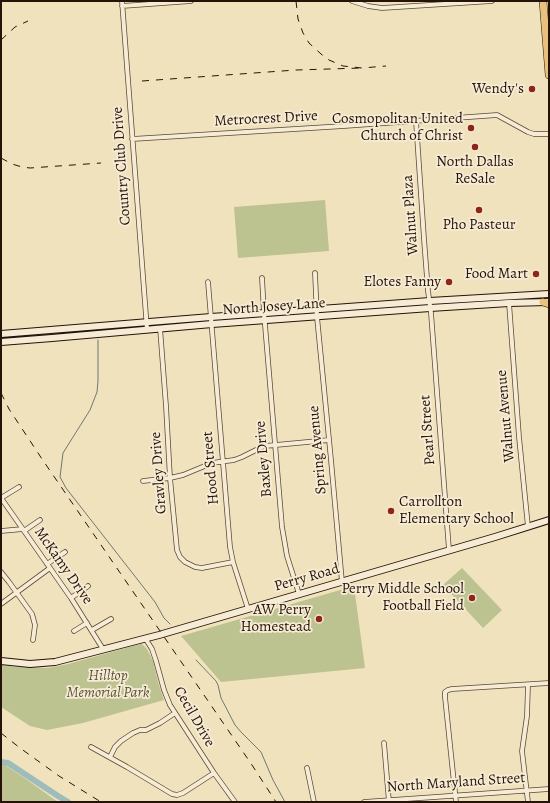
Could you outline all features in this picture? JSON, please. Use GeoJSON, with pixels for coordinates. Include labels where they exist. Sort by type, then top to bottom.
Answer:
{"type":"FeatureCollection","features":[{"type":"Feature","properties":{"kind":"main road"},"geometry":{"type":"LineString","coordinates":[[543,1],[549,76]]}},
{"type":"Feature","properties":{"kind":"main road","name":"North Josey Lane"},"geometry":{"type":"LineString","coordinates":[[1,334],[147,326],[160,328],[318,317],[549,294]]}},
{"type":"Feature","properties":{"kind":"main road","name":"North Josey Lane"},"geometry":{"type":"LineString","coordinates":[[1,342],[54,338],[211,317],[317,309],[547,302]]}},
{"type":"Feature","properties":{"kind":"main road","name":"Perry Road"},"geometry":{"type":"LineString","coordinates":[[1,661],[30,664],[55,662],[342,582],[549,520]]}},
{"type":"Feature","properties":{"kind":"street"},"geometry":{"type":"LineString","coordinates":[[122,3],[191,1]]}},
{"type":"Feature","properties":{"kind":"street"},"geometry":{"type":"LineString","coordinates":[[352,1],[368,6],[382,8],[492,1]]}},
{"type":"Feature","properties":{"kind":"street","name":"Country Club Drive"},"geometry":{"type":"LineString","coordinates":[[122,3],[147,326]]}},
{"type":"Feature","properties":{"kind":"street","name":"Metrocrest Drive"},"geometry":{"type":"LineString","coordinates":[[132,139],[497,115],[528,132],[534,134],[549,134]]}},
{"type":"Feature","properties":{"kind":"street","name":"Walnut Plaza"},"geometry":{"type":"LineString","coordinates":[[416,121],[430,305]]}},
{"type":"Feature","properties":{"kind":"street","name":"Spring Avenue"},"geometry":{"type":"LineString","coordinates":[[315,273],[342,582]]}},
{"type":"Feature","properties":{"kind":"street","name":"Baxley Drive"},"geometry":{"type":"LineString","coordinates":[[262,278],[282,526],[287,556],[299,594]]}},
{"type":"Feature","properties":{"kind":"street","name":"Hood Street"},"geometry":{"type":"LineString","coordinates":[[208,282],[230,547],[233,562],[248,609]]}},
{"type":"Feature","properties":{"kind":"street","name":"Walnut Avenue"},"geometry":{"type":"LineString","coordinates":[[509,303],[519,437],[528,527]]}},
{"type":"Feature","properties":{"kind":"street","name":"Pearl Street"},"geometry":{"type":"LineString","coordinates":[[430,305],[449,550]]}},
{"type":"Feature","properties":{"kind":"street","name":"Gravley Drive"},"geometry":{"type":"LineString","coordinates":[[160,328],[170,478],[177,550],[180,557],[195,567],[202,568],[233,562]]}},
{"type":"Feature","properties":{"kind":"street"},"geometry":{"type":"LineString","coordinates":[[143,481],[170,478],[212,463],[234,460],[266,446],[329,440]]}},
{"type":"Feature","properties":{"kind":"street"},"geometry":{"type":"LineString","coordinates":[[1,498],[19,487]]}},
{"type":"Feature","properties":{"kind":"street","name":"McKamy Drive"},"geometry":{"type":"LineString","coordinates":[[1,498],[88,623],[103,649]]}},
{"type":"Feature","properties":{"kind":"street"},"geometry":{"type":"LineString","coordinates":[[1,531],[23,530],[40,520]]}},
{"type":"Feature","properties":{"kind":"street"},"geometry":{"type":"LineString","coordinates":[[1,604],[65,552]]}},
{"type":"Feature","properties":{"kind":"street"},"geometry":{"type":"LineString","coordinates":[[1,572],[32,614],[35,625],[33,640]]}},
{"type":"Feature","properties":{"kind":"street"},"geometry":{"type":"LineString","coordinates":[[71,598],[88,586]]}},
{"type":"Feature","properties":{"kind":"street"},"geometry":{"type":"LineString","coordinates":[[92,630],[111,618]]}},
{"type":"Feature","properties":{"kind":"street"},"geometry":{"type":"LineString","coordinates":[[74,631],[88,623]]}},
{"type":"Feature","properties":{"kind":"street","name":"Cecil Drive"},"geometry":{"type":"LineString","coordinates":[[145,638],[152,649],[166,698],[214,773],[235,802]]}},
{"type":"Feature","properties":{"kind":"street"},"geometry":{"type":"LineString","coordinates":[[456,802],[445,692],[452,689],[549,683]]}},
{"type":"Feature","properties":{"kind":"street"},"geometry":{"type":"LineString","coordinates":[[528,684],[527,716],[522,751],[528,802]]}},
{"type":"Feature","properties":{"kind":"street"},"geometry":{"type":"LineString","coordinates":[[110,757],[115,747],[121,740],[133,733],[140,730],[146,730],[160,723],[175,713]]}},
{"type":"Feature","properties":{"kind":"street"},"geometry":{"type":"LineString","coordinates":[[384,743],[389,801]]}},
{"type":"Feature","properties":{"kind":"street"},"geometry":{"type":"LineString","coordinates":[[91,747],[172,794],[177,795],[183,793],[214,773]]}},
{"type":"Feature","properties":{"kind":"street"},"geometry":{"type":"LineString","coordinates":[[307,768],[314,802]]}},
{"type":"Feature","properties":{"kind":"street","name":"North Maryland Street"},"geometry":{"type":"LineString","coordinates":[[364,802],[549,789]]}},
{"type":"Feature","properties":{"kind":"green space"},"geometry":{"type":"Polygon","coordinates":[[[325,200],[329,251],[238,258],[234,207],[325,200]]]}},
{"type":"Feature","properties":{"kind":"green space","name":"Perry Middle School Football Field"},"geometry":{"type":"Polygon","coordinates":[[[462,568],[502,610],[483,628],[443,585],[462,568]]]}},
{"type":"Feature","properties":{"kind":"green space"},"geometry":{"type":"Polygon","coordinates":[[[354,586],[365,668],[221,682],[181,636],[354,586]]]}},
{"type":"Feature","properties":{"kind":"green space","name":"Hilltop Memorial Park"},"geometry":{"type":"Polygon","coordinates":[[[142,644],[147,649],[153,661],[164,700],[83,723],[47,730],[30,726],[1,707],[1,665],[48,668],[142,644]]]}},
{"type":"Feature","properties":{"kind":"green space"},"geometry":{"type":"Polygon","coordinates":[[[1,764],[5,765],[26,779],[58,802],[1,802],[1,764]]]}},
{"type":"Feature","properties":{"kind":"waterway"},"geometry":{"type":"LineString","coordinates":[[98,340],[97,392],[90,410],[63,453],[60,477],[66,488],[155,602],[164,618],[170,624]]}},
{"type":"Feature","properties":{"kind":"waterway"},"geometry":{"type":"LineString","coordinates":[[196,660],[216,681],[221,698],[235,725],[261,752],[273,780],[285,802]]}},
{"type":"Feature","properties":{"kind":"waterway"},"geometry":{"type":"LineString","coordinates":[[1,762],[8,763],[68,802]]}},
{"type":"Feature","properties":{"kind":"railway"},"geometry":{"type":"LineString","coordinates":[[296,1],[298,19],[303,33],[309,43],[329,60],[343,66],[362,68],[386,66]]}},
{"type":"Feature","properties":{"kind":"railway"},"geometry":{"type":"LineString","coordinates":[[1,40],[15,27],[28,21]]}},
{"type":"Feature","properties":{"kind":"railway"},"geometry":{"type":"LineString","coordinates":[[142,81],[296,70],[362,68]]}},
{"type":"Feature","properties":{"kind":"railway"},"geometry":{"type":"LineString","coordinates":[[1,158],[12,164],[30,168],[101,163]]}},
{"type":"Feature","properties":{"kind":"railway"},"geometry":{"type":"LineString","coordinates":[[1,393],[9,409],[42,459],[276,802]]}},
{"type":"Feature","properties":{"kind":"railway"},"geometry":{"type":"LineString","coordinates":[[1,733],[59,776],[101,802]]}},
{"type":"Feature","properties":{"kind":"place","name":"Wendy's"},"geometry":{"type":"Point","coordinates":[532,89]}},
{"type":"Feature","properties":{"kind":"place","name":"Cosmopolitan United Church of Christ"},"geometry":{"type":"Point","coordinates":[471,128]}},
{"type":"Feature","properties":{"kind":"place","name":"North Dallas ReSale"},"geometry":{"type":"Point","coordinates":[475,147]}},
{"type":"Feature","properties":{"kind":"place","name":"Pho Pasteur"},"geometry":{"type":"Point","coordinates":[479,210]}},
{"type":"Feature","properties":{"kind":"place","name":"Food Mart"},"geometry":{"type":"Point","coordinates":[536,274]}},
{"type":"Feature","properties":{"kind":"place","name":"Elotes Fanny"},"geometry":{"type":"Point","coordinates":[449,282]}},
{"type":"Feature","properties":{"kind":"place","name":"Carrollton Elementary School"},"geometry":{"type":"Point","coordinates":[391,511]}},
{"type":"Feature","properties":{"kind":"place","name":"Perry Middle School Football Field"},"geometry":{"type":"Point","coordinates":[472,598]}},
{"type":"Feature","properties":{"kind":"place","name":"AW Perry Homestead"},"geometry":{"type":"Point","coordinates":[319,619]}}]}
